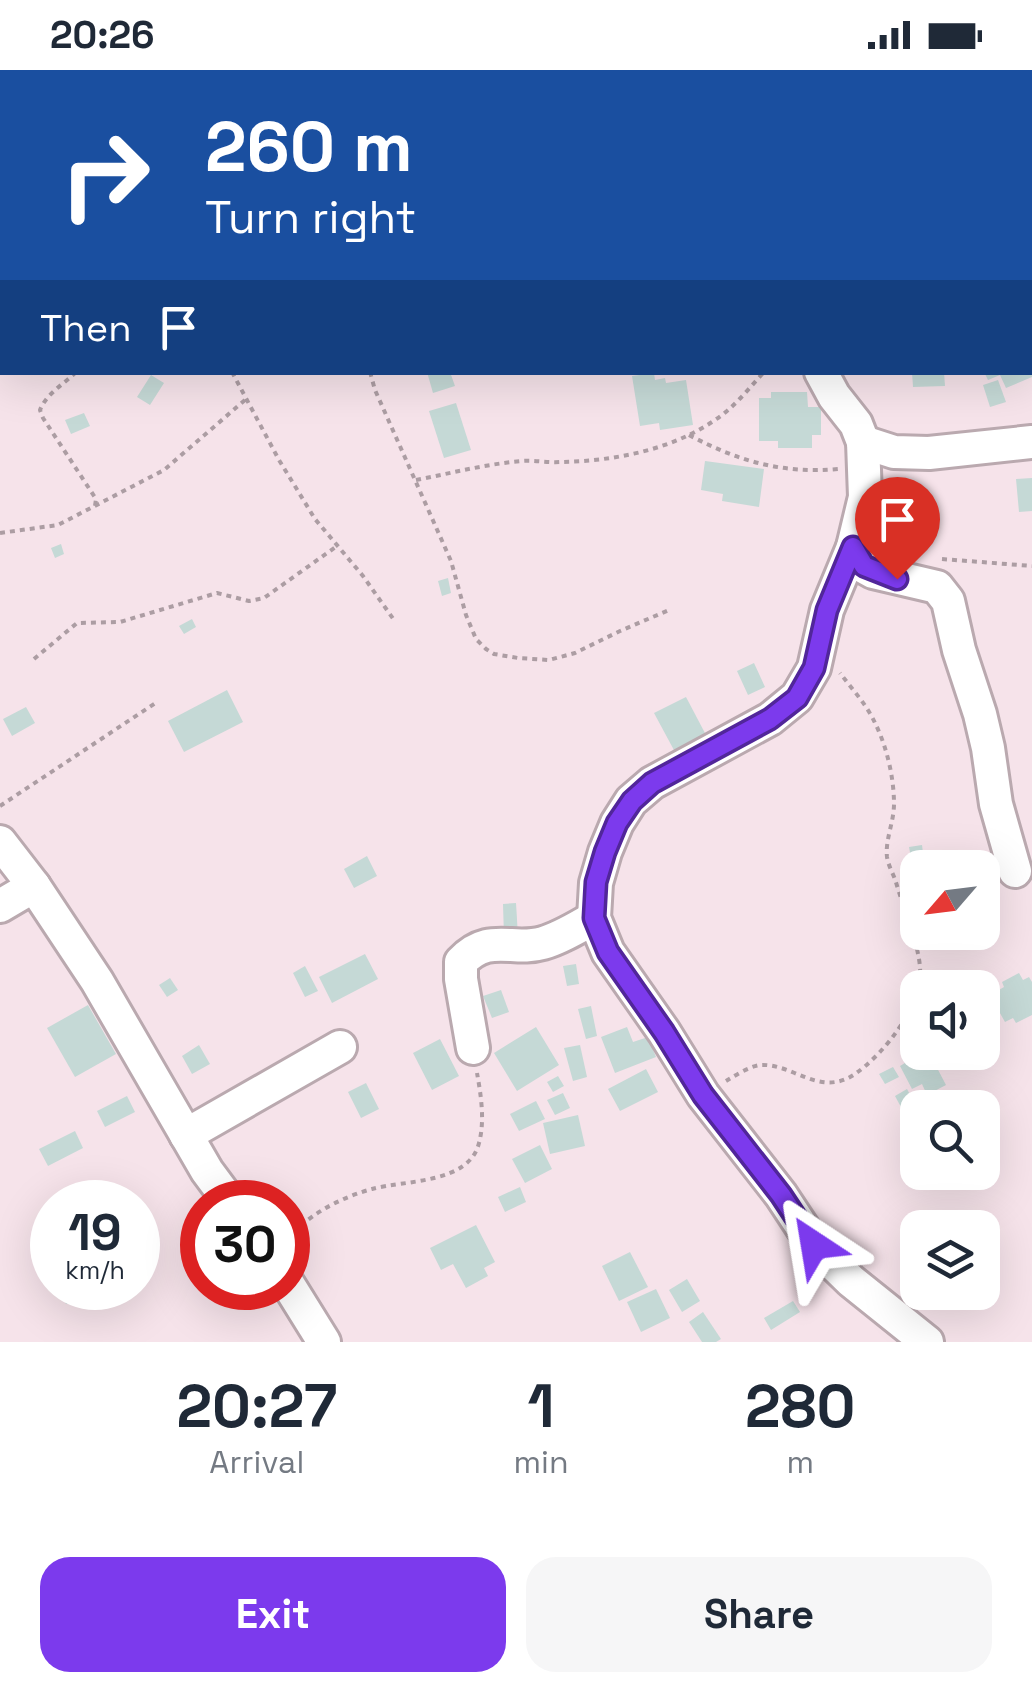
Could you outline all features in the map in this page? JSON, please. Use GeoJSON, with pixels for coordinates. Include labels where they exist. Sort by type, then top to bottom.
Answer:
{"type":"FeatureCollection","features":[{"type":"Feature","properties":{"kind":"street"},"geometry":{"type":"LineString","coordinates":[[823,375],[856,424],[864,454],[865,497],[853,547],[827,610],[814,668],[797,698],[770,719],[652,783],[632,801],[605,852],[596,882],[594,918],[608,952],[703,1095],[781,1195],[814,1245],[851,1282],[927,1342]]}},
{"type":"Feature","properties":{"kind":"street"},"geometry":{"type":"LineString","coordinates":[[864,454],[929,453],[1032,442]]}},
{"type":"Feature","properties":{"kind":"street"},"geometry":{"type":"LineString","coordinates":[[853,547],[864,566],[883,575],[937,587],[948,601],[980,714],[996,804],[1015,871]]}},
{"type":"Feature","properties":{"kind":"street"},"geometry":{"type":"LineString","coordinates":[[0,842],[98,981],[213,1180]]}},
{"type":"Feature","properties":{"kind":"street"},"geometry":{"type":"LineString","coordinates":[[0,906],[34,886]]}},
{"type":"Feature","properties":{"kind":"street"},"geometry":{"type":"LineString","coordinates":[[472,1048],[461,978],[462,962],[472,950],[490,945],[541,944],[594,918]]}},
{"type":"Feature","properties":{"kind":"street"},"geometry":{"type":"LineString","coordinates":[[186,1135],[340,1047]]}},
{"type":"Feature","properties":{"kind":"street"},"geometry":{"type":"LineString","coordinates":[[304,1310],[324,1342]]}},
{"type":"Feature","properties":{"kind":"path"},"geometry":{"type":"LineString","coordinates":[[72,375],[43,402],[40,410],[96,500],[95,507]]}},
{"type":"Feature","properties":{"kind":"path"},"geometry":{"type":"LineString","coordinates":[[233,375],[314,518],[394,620]]}},
{"type":"Feature","properties":{"kind":"path"},"geometry":{"type":"LineString","coordinates":[[371,375],[450,561],[466,614],[481,646],[494,654],[549,660],[575,653],[670,610]]}},
{"type":"Feature","properties":{"kind":"path"},"geometry":{"type":"LineString","coordinates":[[416,480],[493,464],[602,458],[666,446],[729,410],[761,375]]}},
{"type":"Feature","properties":{"kind":"path"},"geometry":{"type":"LineString","coordinates":[[0,534],[58,525],[164,470],[245,399]]}},
{"type":"Feature","properties":{"kind":"path"},"geometry":{"type":"LineString","coordinates":[[689,435],[722,453],[769,467],[832,470],[864,454]]}},
{"type":"Feature","properties":{"kind":"path"},"geometry":{"type":"LineString","coordinates":[[34,659],[77,623],[120,622],[217,594],[248,602],[264,598],[337,546]]}},
{"type":"Feature","properties":{"kind":"path"},"geometry":{"type":"LineString","coordinates":[[703,1095],[760,1066],[830,1083],[855,1074],[898,1032],[917,989],[921,970],[916,946],[887,857],[894,808],[882,741],[874,720],[820,645]]}},
{"type":"Feature","properties":{"kind":"path"},"geometry":{"type":"LineString","coordinates":[[0,806],[158,702]]}},
{"type":"Feature","properties":{"kind":"path"},"geometry":{"type":"LineString","coordinates":[[310,1220],[356,1194],[435,1177],[470,1161],[479,1145],[482,1123],[472,1048]]}},
{"type":"Feature","properties":{"kind":"building"},"geometry":{"type":"Polygon","coordinates":[[[151,375],[164,383],[150,405],[137,397],[151,375]]]}},
{"type":"Feature","properties":{"kind":"building"},"geometry":{"type":"Polygon","coordinates":[[[428,375],[451,375],[455,386],[433,393],[428,375]]]}},
{"type":"Feature","properties":{"kind":"building"},"geometry":{"type":"Polygon","coordinates":[[[654,375],[655,380],[665,378],[666,383],[686,380],[693,425],[660,430],[659,423],[640,426],[632,376],[654,375]]]}},
{"type":"Feature","properties":{"kind":"building"},"geometry":{"type":"Polygon","coordinates":[[[912,375],[944,375],[945,386],[913,387],[912,375]]]}},
{"type":"Feature","properties":{"kind":"building"},"geometry":{"type":"Polygon","coordinates":[[[1000,375],[1032,375],[1032,377],[1006,388],[1000,375]]]}},
{"type":"Feature","properties":{"kind":"building"},"geometry":{"type":"Polygon","coordinates":[[[998,380],[1006,402],[990,407],[983,385],[998,380]]]}},
{"type":"Feature","properties":{"kind":"building"},"geometry":{"type":"Polygon","coordinates":[[[771,392],[807,392],[808,407],[821,407],[821,435],[812,435],[812,448],[778,448],[778,441],[759,441],[759,398],[771,398],[771,392]]]}},
{"type":"Feature","properties":{"kind":"building"},"geometry":{"type":"Polygon","coordinates":[[[456,403],[471,450],[444,458],[429,411],[456,403]]]}},
{"type":"Feature","properties":{"kind":"building"},"geometry":{"type":"Polygon","coordinates":[[[84,413],[90,426],[71,434],[65,420],[84,413]]]}},
{"type":"Feature","properties":{"kind":"building"},"geometry":{"type":"Polygon","coordinates":[[[705,461],[764,469],[759,507],[722,501],[723,494],[701,490],[705,461]]]}},
{"type":"Feature","properties":{"kind":"building"},"geometry":{"type":"Polygon","coordinates":[[[1032,478],[1032,511],[1019,512],[1016,479],[1032,478]]]}},
{"type":"Feature","properties":{"kind":"building"},"geometry":{"type":"Polygon","coordinates":[[[61,544],[64,554],[55,558],[51,548],[61,544]]]}},
{"type":"Feature","properties":{"kind":"building"},"geometry":{"type":"Polygon","coordinates":[[[448,578],[451,593],[442,596],[438,581],[448,578]]]}},
{"type":"Feature","properties":{"kind":"building"},"geometry":{"type":"Polygon","coordinates":[[[192,619],[196,627],[184,634],[179,626],[192,619]]]}},
{"type":"Feature","properties":{"kind":"building"},"geometry":{"type":"Polygon","coordinates":[[[754,663],[765,687],[748,695],[737,671],[754,663]]]}},
{"type":"Feature","properties":{"kind":"building"},"geometry":{"type":"Polygon","coordinates":[[[227,690],[243,722],[184,752],[168,721],[227,690]]]}},
{"type":"Feature","properties":{"kind":"building"},"geometry":{"type":"Polygon","coordinates":[[[686,697],[706,735],[675,752],[654,713],[686,697]]]}},
{"type":"Feature","properties":{"kind":"building"},"geometry":{"type":"Polygon","coordinates":[[[26,707],[35,723],[12,736],[3,719],[26,707]]]}},
{"type":"Feature","properties":{"kind":"building"},"geometry":{"type":"Polygon","coordinates":[[[367,856],[377,876],[354,888],[344,869],[367,856]]]}},
{"type":"Feature","properties":{"kind":"building"},"geometry":{"type":"Polygon","coordinates":[[[516,903],[518,936],[504,937],[503,904],[516,903]]]}},
{"type":"Feature","properties":{"kind":"building"},"geometry":{"type":"Polygon","coordinates":[[[365,954],[378,979],[332,1003],[319,977],[365,954]]]}},
{"type":"Feature","properties":{"kind":"building"},"geometry":{"type":"Polygon","coordinates":[[[576,964],[579,984],[567,986],[563,966],[576,964]]]}},
{"type":"Feature","properties":{"kind":"building"},"geometry":{"type":"Polygon","coordinates":[[[305,966],[318,991],[305,997],[293,973],[305,966]]]}},
{"type":"Feature","properties":{"kind":"building"},"geometry":{"type":"Polygon","coordinates":[[[1019,973],[1023,980],[1029,977],[1032,1015],[1016,1023],[1013,1018],[1005,1022],[1000,1013],[1002,982],[1019,973]]]}},
{"type":"Feature","properties":{"kind":"building"},"geometry":{"type":"Polygon","coordinates":[[[170,978],[178,990],[167,997],[159,985],[170,978]]]}},
{"type":"Feature","properties":{"kind":"building"},"geometry":{"type":"Polygon","coordinates":[[[501,990],[509,1012],[492,1018],[483,996],[501,990]]]}},
{"type":"Feature","properties":{"kind":"building"},"geometry":{"type":"Polygon","coordinates":[[[88,1005],[116,1054],[75,1077],[47,1028],[88,1005]]]}},
{"type":"Feature","properties":{"kind":"building"},"geometry":{"type":"Polygon","coordinates":[[[591,1006],[597,1036],[586,1039],[578,1009],[591,1006]]]}},
{"type":"Feature","properties":{"kind":"building"},"geometry":{"type":"Polygon","coordinates":[[[536,1027],[559,1065],[517,1091],[494,1053],[536,1027]]]}},
{"type":"Feature","properties":{"kind":"building"},"geometry":{"type":"Polygon","coordinates":[[[627,1027],[633,1042],[648,1037],[656,1057],[615,1073],[601,1037],[627,1027]]]}},
{"type":"Feature","properties":{"kind":"building"},"geometry":{"type":"Polygon","coordinates":[[[440,1039],[459,1076],[432,1090],[413,1053],[440,1039]]]}},
{"type":"Feature","properties":{"kind":"building"},"geometry":{"type":"Polygon","coordinates":[[[199,1045],[210,1064],[192,1074],[182,1056],[199,1045]]]}},
{"type":"Feature","properties":{"kind":"building"},"geometry":{"type":"Polygon","coordinates":[[[580,1045],[587,1077],[573,1081],[564,1048],[580,1045]]]}},
{"type":"Feature","properties":{"kind":"building"},"geometry":{"type":"Polygon","coordinates":[[[893,1067],[899,1077],[885,1084],[879,1074],[893,1067]]]}},
{"type":"Feature","properties":{"kind":"building"},"geometry":{"type":"Polygon","coordinates":[[[646,1069],[658,1092],[620,1111],[608,1089],[646,1069]]]}},
{"type":"Feature","properties":{"kind":"building"},"geometry":{"type":"Polygon","coordinates":[[[902,1070],[938,1070],[946,1085],[936,1090],[925,1090],[922,1084],[912,1089],[902,1070]]]}},
{"type":"Feature","properties":{"kind":"building"},"geometry":{"type":"Polygon","coordinates":[[[558,1076],[564,1086],[553,1092],[547,1082],[558,1076]]]}},
{"type":"Feature","properties":{"kind":"building"},"geometry":{"type":"Polygon","coordinates":[[[366,1083],[379,1109],[361,1118],[348,1092],[366,1083]]]}},
{"type":"Feature","properties":{"kind":"building"},"geometry":{"type":"Polygon","coordinates":[[[563,1093],[570,1108],[555,1115],[547,1100],[563,1093]]]}},
{"type":"Feature","properties":{"kind":"building"},"geometry":{"type":"Polygon","coordinates":[[[127,1096],[135,1112],[105,1127],[97,1111],[127,1096]]]}},
{"type":"Feature","properties":{"kind":"building"},"geometry":{"type":"Polygon","coordinates":[[[536,1101],[545,1119],[519,1131],[510,1114],[536,1101]]]}},
{"type":"Feature","properties":{"kind":"building"},"geometry":{"type":"Polygon","coordinates":[[[578,1115],[585,1146],[550,1154],[543,1123],[578,1115]]]}},
{"type":"Feature","properties":{"kind":"building"},"geometry":{"type":"Polygon","coordinates":[[[75,1131],[83,1148],[48,1166],[39,1149],[75,1131]]]}},
{"type":"Feature","properties":{"kind":"building"},"geometry":{"type":"Polygon","coordinates":[[[540,1145],[552,1169],[525,1183],[512,1159],[540,1145]]]}},
{"type":"Feature","properties":{"kind":"building"},"geometry":{"type":"Polygon","coordinates":[[[520,1187],[526,1202],[505,1212],[498,1197],[520,1187]]]}},
{"type":"Feature","properties":{"kind":"building"},"geometry":{"type":"Polygon","coordinates":[[[476,1225],[495,1262],[484,1268],[488,1276],[466,1288],[453,1264],[441,1270],[430,1248],[476,1225]]]}},
{"type":"Feature","properties":{"kind":"building"},"geometry":{"type":"Polygon","coordinates":[[[630,1252],[648,1287],[619,1301],[602,1266],[630,1252]]]}},
{"type":"Feature","properties":{"kind":"building"},"geometry":{"type":"Polygon","coordinates":[[[687,1279],[700,1301],[682,1312],[669,1290],[687,1279]]]}},
{"type":"Feature","properties":{"kind":"building"},"geometry":{"type":"Polygon","coordinates":[[[656,1289],[670,1318],[641,1332],[627,1302],[656,1289]]]}},
{"type":"Feature","properties":{"kind":"building"},"geometry":{"type":"Polygon","coordinates":[[[793,1301],[800,1312],[771,1330],[764,1318],[793,1301]]]}},
{"type":"Feature","properties":{"kind":"building"},"geometry":{"type":"Polygon","coordinates":[[[703,1312],[721,1339],[716,1342],[702,1342],[689,1322],[703,1312]]]}},
{"type":"Feature","properties":{"kind":"route"},"geometry":{"type":"LineString","coordinates":[[814,1245],[781,1195],[703,1095],[608,952],[594,918],[596,882],[617,823],[632,801],[652,783],[770,719],[797,698],[814,668],[827,610],[853,547],[864,566],[897,579]]}}]}
